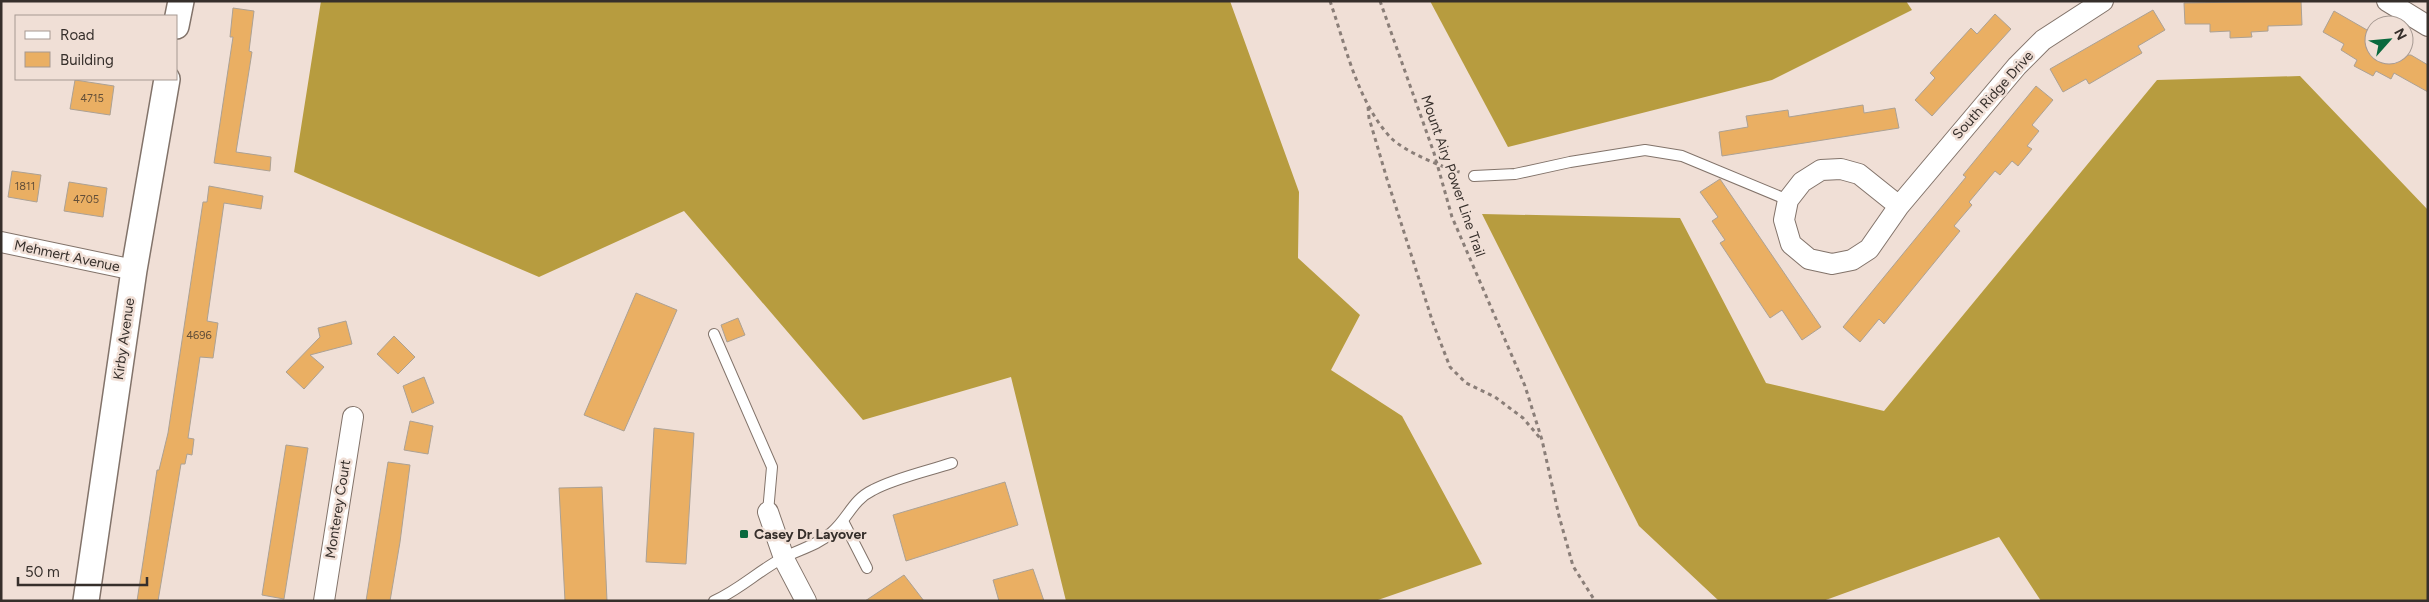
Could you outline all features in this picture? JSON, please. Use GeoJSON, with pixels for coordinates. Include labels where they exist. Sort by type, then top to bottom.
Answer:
{"type":"FeatureCollection","features":[{"type":"Feature","properties":{"kind":"street"},"geometry":{"type":"LineString","coordinates":[[178,16],[181,1]]}},
{"type":"Feature","properties":{"kind":"street","name":"South Ridge Drive"},"geometry":{"type":"LineString","coordinates":[[1788,200],[1784,220],[1791,244],[1809,258],[1832,264],[1852,260],[1870,249],[1899,206],[2016,66],[2043,40],[2103,1]]}},
{"type":"Feature","properties":{"kind":"street"},"geometry":{"type":"LineString","coordinates":[[2387,1],[2428,26]]}},
{"type":"Feature","properties":{"kind":"street","name":"Kirby Avenue"},"geometry":{"type":"LineString","coordinates":[[86,601],[134,270],[167,80]]}},
{"type":"Feature","properties":{"kind":"street"},"geometry":{"type":"LineString","coordinates":[[1788,200],[1802,182],[1821,170],[1841,169],[1859,174],[1899,206]]}},
{"type":"Feature","properties":{"kind":"street","name":"Mehmert Avenue"},"geometry":{"type":"LineString","coordinates":[[1,242],[134,270]]}},
{"type":"Feature","properties":{"kind":"street","name":"Monterey Court"},"geometry":{"type":"LineString","coordinates":[[324,601],[352,417]]}},
{"type":"Feature","properties":{"kind":"street"},"geometry":{"type":"LineString","coordinates":[[768,512],[784,558],[806,601]]}},
{"type":"Feature","properties":{"kind":"lane"},"geometry":{"type":"LineString","coordinates":[[1474,176],[1515,174],[1570,162],[1645,150],[1682,156],[1788,200]]}},
{"type":"Feature","properties":{"kind":"lane"},"geometry":{"type":"LineString","coordinates":[[714,334],[772,467],[768,512]]}},
{"type":"Feature","properties":{"kind":"lane"},"geometry":{"type":"LineString","coordinates":[[714,601],[742,587],[752,576],[784,558],[815,544],[830,534],[843,521],[848,509],[873,489],[952,463]]}},
{"type":"Feature","properties":{"kind":"lane"},"geometry":{"type":"LineString","coordinates":[[843,521],[867,568]]}},
{"type":"Feature","properties":{"kind":"path"},"geometry":{"type":"LineString","coordinates":[[1330,1],[1368,107],[1392,139],[1437,165],[1474,176]]}},
{"type":"Feature","properties":{"kind":"path","name":"Mount Airy Power Line Trail"},"geometry":{"type":"LineString","coordinates":[[1380,1],[1437,165],[1452,217],[1525,386],[1542,440],[1559,516],[1573,566],[1595,601]]}},
{"type":"Feature","properties":{"kind":"path","name":"Mount Airy Power Line Trail"},"geometry":{"type":"LineString","coordinates":[[1368,107],[1369,118],[1387,179],[1433,323],[1450,367],[1466,383],[1495,397],[1523,418],[1542,440]]}},
{"type":"Feature","properties":{"kind":"shaded area"},"geometry":{"type":"Polygon","coordinates":[[[321,1],[1230,1],[1299,192],[1298,258],[1360,315],[1331,370],[1402,416],[1482,564],[1375,601],[1066,601],[1011,377],[863,420],[684,211],[539,277],[294,172],[321,1]]]}},
{"type":"Feature","properties":{"kind":"shaded area"},"geometry":{"type":"Polygon","coordinates":[[[1430,1],[1906,1],[1912,10],[1772,80],[1508,147],[1430,1]]]}},
{"type":"Feature","properties":{"kind":"shaded area"},"geometry":{"type":"Polygon","coordinates":[[[2300,76],[2428,210],[2428,601],[2041,601],[1999,537],[1823,601],[1719,601],[1639,526],[1482,214],[1680,218],[1766,383],[1884,411],[2157,80],[2300,76]]]}},
{"type":"Feature","properties":{"kind":"building"},"geometry":{"type":"Polygon","coordinates":[[[2301,1],[2302,25],[2268,26],[2268,31],[2251,32],[2252,37],[2230,38],[2230,31],[2210,32],[2210,24],[2185,24],[2184,3],[2301,1]]]}},
{"type":"Feature","properties":{"kind":"building"},"geometry":{"type":"Polygon","coordinates":[[[233,8],[254,11],[249,51],[252,52],[236,152],[271,157],[270,171],[214,163],[233,37],[230,37],[233,8]]]}},
{"type":"Feature","properties":{"kind":"building"},"geometry":{"type":"Polygon","coordinates":[[[2153,10],[2165,30],[2138,46],[2142,53],[2089,84],[2086,79],[2063,92],[2050,69],[2153,10]]]}},
{"type":"Feature","properties":{"kind":"building"},"geometry":{"type":"Polygon","coordinates":[[[2334,11],[2364,28],[2364,65],[2414,65],[2414,57],[2428,65],[2428,92],[2394,73],[2391,79],[2376,71],[2373,76],[2354,66],[2357,60],[2341,50],[2344,44],[2323,32],[2334,11]]]}},
{"type":"Feature","properties":{"kind":"building"},"geometry":{"type":"Polygon","coordinates":[[[1995,14],[2011,29],[1932,116],[1915,100],[1935,78],[1930,73],[1971,28],[1977,34],[1995,14]]]}},
{"type":"Feature","properties":{"kind":"building"},"geometry":{"type":"Polygon","coordinates":[[[75,80],[114,86],[110,115],[70,109],[75,80]]]}},
{"type":"Feature","properties":{"kind":"building"},"geometry":{"type":"Polygon","coordinates":[[[2036,86],[2053,100],[2032,125],[2039,131],[2027,146],[2032,149],[2018,166],[2012,161],[2000,175],[1995,171],[1969,202],[1972,205],[1954,226],[1960,231],[1884,324],[1879,319],[1860,342],[1843,327],[1966,177],[1963,175],[2036,86]]]}},
{"type":"Feature","properties":{"kind":"building"},"geometry":{"type":"Polygon","coordinates":[[[1863,105],[1864,113],[1895,108],[1899,128],[1722,156],[1719,132],[1748,127],[1746,116],[1788,110],[1789,117],[1863,105]]]}},
{"type":"Feature","properties":{"kind":"building"},"geometry":{"type":"Polygon","coordinates":[[[12,171],[41,175],[37,202],[8,197],[12,171]]]}},
{"type":"Feature","properties":{"kind":"building"},"geometry":{"type":"Polygon","coordinates":[[[1720,179],[1821,327],[1802,340],[1782,310],[1770,318],[1720,243],[1725,240],[1712,221],[1718,217],[1700,192],[1720,179]]]}},
{"type":"Feature","properties":{"kind":"building"},"geometry":{"type":"Polygon","coordinates":[[[69,182],[107,188],[103,217],[64,211],[69,182]]]}},
{"type":"Feature","properties":{"kind":"building"},"geometry":{"type":"Polygon","coordinates":[[[209,186],[263,196],[261,209],[224,203],[207,321],[218,323],[213,358],[200,357],[188,438],[194,439],[192,455],[187,454],[185,464],[181,464],[158,601],[137,601],[157,470],[159,470],[168,433],[203,202],[207,202],[209,186]]]}},
{"type":"Feature","properties":{"kind":"building"},"geometry":{"type":"Polygon","coordinates":[[[636,293],[677,310],[624,431],[584,415],[636,293]]]}},
{"type":"Feature","properties":{"kind":"building"},"geometry":{"type":"Polygon","coordinates":[[[738,318],[745,335],[727,342],[721,325],[738,318]]]}},
{"type":"Feature","properties":{"kind":"building"},"geometry":{"type":"Polygon","coordinates":[[[346,321],[352,344],[310,355],[324,367],[304,389],[286,372],[320,337],[318,328],[346,321]]]}},
{"type":"Feature","properties":{"kind":"building"},"geometry":{"type":"Polygon","coordinates":[[[394,336],[415,357],[398,374],[377,354],[394,336]]]}},
{"type":"Feature","properties":{"kind":"building"},"geometry":{"type":"Polygon","coordinates":[[[424,377],[434,403],[412,413],[403,386],[424,377]]]}},
{"type":"Feature","properties":{"kind":"building"},"geometry":{"type":"Polygon","coordinates":[[[410,421],[433,426],[428,454],[404,450],[410,421]]]}},
{"type":"Feature","properties":{"kind":"building"},"geometry":{"type":"Polygon","coordinates":[[[654,428],[694,433],[686,564],[646,562],[654,428]]]}},
{"type":"Feature","properties":{"kind":"building"},"geometry":{"type":"Polygon","coordinates":[[[286,445],[308,448],[284,599],[262,595],[286,445]]]}},
{"type":"Feature","properties":{"kind":"building"},"geometry":{"type":"Polygon","coordinates":[[[388,462],[410,465],[400,542],[390,601],[366,601],[388,462]]]}},
{"type":"Feature","properties":{"kind":"building"},"geometry":{"type":"Polygon","coordinates":[[[1005,482],[1018,525],[906,561],[893,515],[1005,482]]]}},
{"type":"Feature","properties":{"kind":"building"},"geometry":{"type":"Polygon","coordinates":[[[602,487],[607,601],[565,601],[559,488],[602,487]]]}},
{"type":"Feature","properties":{"kind":"building"},"geometry":{"type":"Polygon","coordinates":[[[1033,569],[1044,601],[999,601],[993,580],[1033,569]]]}},
{"type":"Feature","properties":{"kind":"building"},"geometry":{"type":"Polygon","coordinates":[[[904,575],[924,601],[865,601],[904,575]]]}},
{"type":"Feature","properties":{"kind":"place","name":"Casey Dr Layover"},"geometry":{"type":"Point","coordinates":[744,534]}}]}
